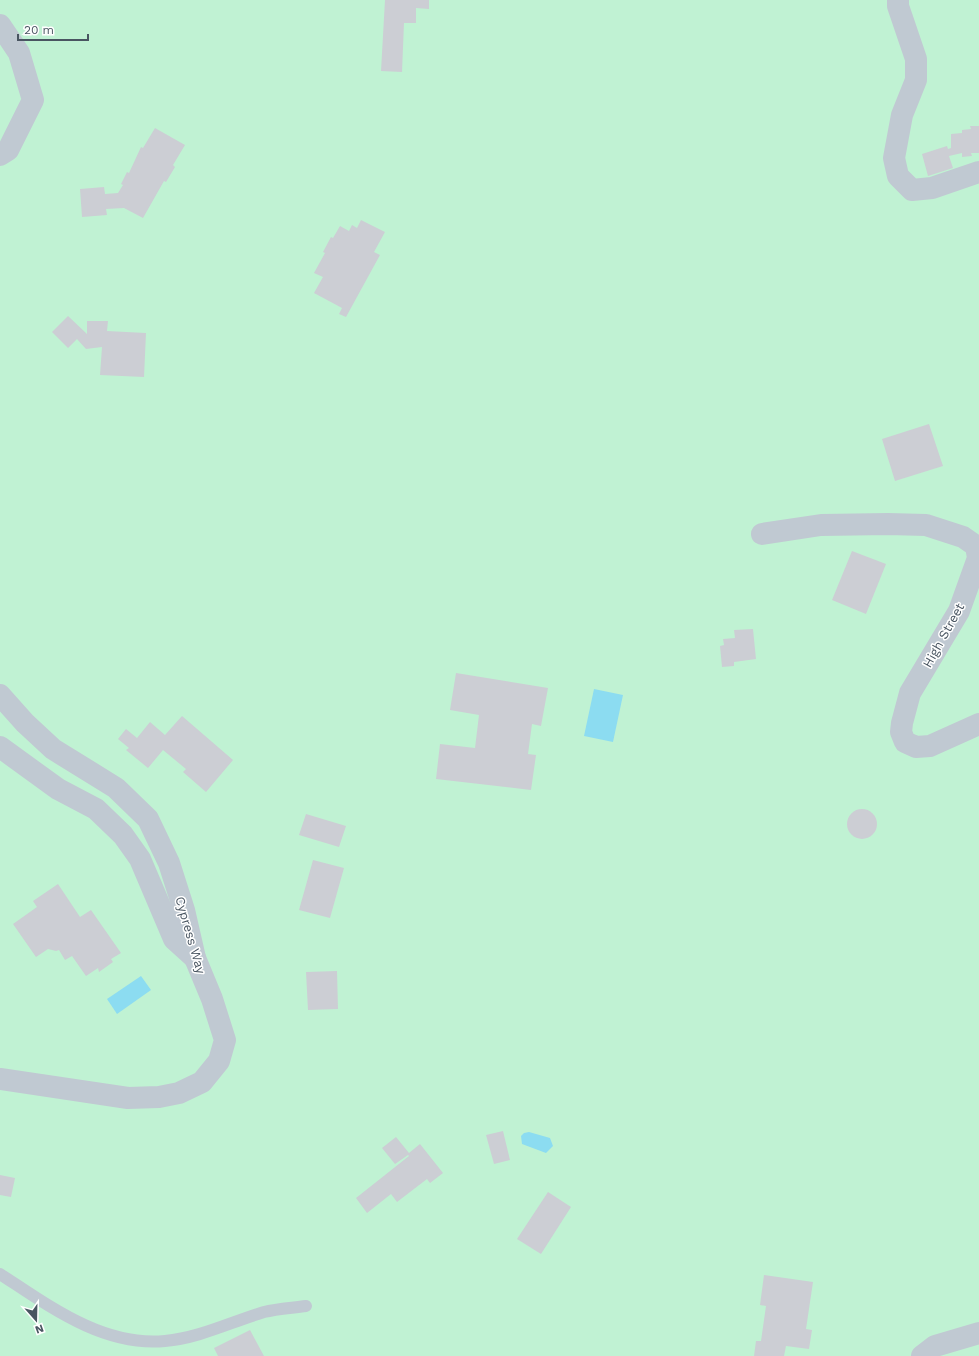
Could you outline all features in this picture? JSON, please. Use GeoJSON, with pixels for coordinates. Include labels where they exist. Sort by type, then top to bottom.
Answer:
{"type":"FeatureCollection","features":[{"type":"Feature","properties":{"kind":"street"},"geometry":{"type":"LineString","coordinates":[[898,0],[898,6],[916,59],[916,80],[902,115],[894,158],[898,176],[912,190],[932,188],[979,172]]}},
{"type":"Feature","properties":{"kind":"street"},"geometry":{"type":"LineString","coordinates":[[0,26],[19,53],[33,100],[8,150],[0,155]]}},
{"type":"Feature","properties":{"kind":"street","name":"High Street"},"geometry":{"type":"LineString","coordinates":[[762,534],[821,525],[926,525],[963,537],[976,546],[978,558],[959,611],[910,693],[902,723],[902,732],[905,742],[916,747],[930,746],[979,724]]}},
{"type":"Feature","properties":{"kind":"street","name":"Cypress Way"},"geometry":{"type":"LineString","coordinates":[[0,695],[25,723],[53,749],[116,788],[148,819],[169,863],[184,910],[195,958],[212,999],[225,1040],[219,1061],[202,1082],[179,1093],[159,1097],[128,1098],[0,1079]]}},
{"type":"Feature","properties":{"kind":"street"},"geometry":{"type":"LineString","coordinates":[[0,747],[58,788],[96,809],[124,835],[140,859],[166,916],[174,938],[195,958]]}},
{"type":"Feature","properties":{"kind":"street"},"geometry":{"type":"LineString","coordinates":[[922,1356],[935,1346],[979,1333]]}},
{"type":"Feature","properties":{"kind":"lane"},"geometry":{"type":"LineString","coordinates":[[0,1274],[55,1310],[114,1338],[135,1341],[172,1340],[199,1334],[265,1312],[306,1306]]}},
{"type":"Feature","properties":{"kind":"green space"},"geometry":{"type":"Polygon","coordinates":[[[0,0],[979,0],[979,1356],[0,1356],[0,0]]]}},
{"type":"Feature","properties":{"kind":"water"},"geometry":{"type":"Polygon","coordinates":[[[594,689],[623,695],[613,742],[584,736],[594,689]]]}},
{"type":"Feature","properties":{"kind":"water"},"geometry":{"type":"Polygon","coordinates":[[[141,976],[151,990],[117,1014],[107,999],[141,976]]]}},
{"type":"Feature","properties":{"kind":"water"},"geometry":{"type":"Polygon","coordinates":[[[529,1132],[550,1138],[553,1146],[546,1153],[522,1144],[521,1136],[524,1133],[529,1132]]]}},
{"type":"Feature","properties":{"kind":"building"},"geometry":{"type":"Polygon","coordinates":[[[385,0],[429,0],[429,9],[416,8],[416,23],[404,23],[402,72],[381,71],[385,0]]]}},
{"type":"Feature","properties":{"kind":"building"},"geometry":{"type":"Polygon","coordinates":[[[970,126],[979,126],[979,153],[971,153],[972,156],[962,157],[962,153],[949,156],[953,168],[928,176],[922,154],[947,146],[948,149],[951,148],[951,134],[962,133],[962,130],[971,129],[970,126]]]}},
{"type":"Feature","properties":{"kind":"building"},"geometry":{"type":"Polygon","coordinates":[[[155,128],[185,145],[173,165],[175,167],[166,182],[164,181],[143,218],[124,208],[106,209],[107,215],[82,217],[80,189],[104,187],[105,194],[118,193],[123,185],[121,184],[127,172],[129,173],[141,147],[143,148],[155,128]]]}},
{"type":"Feature","properties":{"kind":"building"},"geometry":{"type":"Polygon","coordinates":[[[361,220],[385,232],[374,252],[380,255],[346,317],[339,314],[342,308],[314,293],[323,277],[314,273],[325,253],[323,252],[331,237],[333,238],[340,226],[349,231],[352,225],[357,228],[361,220]]]}},
{"type":"Feature","properties":{"kind":"building"},"geometry":{"type":"Polygon","coordinates":[[[68,316],[87,334],[87,321],[108,321],[107,331],[146,333],[144,377],[100,375],[102,347],[86,349],[77,339],[68,348],[52,332],[68,316]]]}},
{"type":"Feature","properties":{"kind":"building"},"geometry":{"type":"Polygon","coordinates":[[[929,424],[943,466],[895,481],[882,439],[929,424]]]}},
{"type":"Feature","properties":{"kind":"building"},"geometry":{"type":"Polygon","coordinates":[[[852,551],[886,564],[866,614],[832,600],[852,551]]]}},
{"type":"Feature","properties":{"kind":"building"},"geometry":{"type":"Polygon","coordinates":[[[753,629],[756,659],[734,662],[734,666],[722,667],[720,646],[724,645],[723,639],[735,638],[734,630],[753,629]]]}},
{"type":"Feature","properties":{"kind":"building"},"geometry":{"type":"Polygon","coordinates":[[[456,673],[548,688],[541,726],[532,724],[528,754],[536,755],[531,790],[436,779],[440,744],[475,748],[479,715],[450,710],[456,673]]]}},
{"type":"Feature","properties":{"kind":"building"},"geometry":{"type":"Polygon","coordinates":[[[182,716],[233,760],[206,792],[183,772],[186,769],[163,750],[148,768],[126,750],[129,748],[118,739],[126,729],[137,738],[150,722],[165,735],[182,716]]]}},
{"type":"Feature","properties":{"kind":"building"},"geometry":{"type":"Polygon","coordinates":[[[862,809],[872,814],[877,824],[872,834],[862,839],[852,834],[847,824],[852,814],[862,809]]]}},
{"type":"Feature","properties":{"kind":"building"},"geometry":{"type":"Polygon","coordinates":[[[306,814],[346,826],[339,847],[299,835],[306,814]]]}},
{"type":"Feature","properties":{"kind":"building"},"geometry":{"type":"Polygon","coordinates":[[[313,860],[344,868],[330,918],[299,910],[313,860]]]}},
{"type":"Feature","properties":{"kind":"building"},"geometry":{"type":"Polygon","coordinates":[[[58,884],[80,917],[91,910],[121,953],[111,959],[113,962],[99,972],[98,968],[86,976],[72,956],[65,960],[59,950],[56,951],[48,949],[36,957],[13,924],[37,907],[33,901],[58,884]]]}},
{"type":"Feature","properties":{"kind":"building"},"geometry":{"type":"Polygon","coordinates":[[[337,971],[338,1009],[308,1010],[306,972],[337,971]]]}},
{"type":"Feature","properties":{"kind":"building"},"geometry":{"type":"Polygon","coordinates":[[[503,1131],[510,1160],[494,1164],[486,1135],[503,1131]]]}},
{"type":"Feature","properties":{"kind":"building"},"geometry":{"type":"Polygon","coordinates":[[[396,1137],[409,1153],[420,1144],[443,1173],[430,1183],[427,1179],[397,1202],[391,1194],[367,1213],[356,1198],[409,1156],[408,1155],[395,1164],[382,1148],[396,1137]]]}},
{"type":"Feature","properties":{"kind":"building"},"geometry":{"type":"Polygon","coordinates":[[[0,1175],[15,1178],[11,1197],[0,1195],[0,1175]]]}},
{"type":"Feature","properties":{"kind":"building"},"geometry":{"type":"Polygon","coordinates":[[[548,1192],[571,1207],[541,1254],[517,1239],[548,1192]]]}},
{"type":"Feature","properties":{"kind":"building"},"geometry":{"type":"Polygon","coordinates":[[[764,1275],[813,1282],[806,1329],[812,1330],[809,1349],[786,1346],[784,1356],[754,1356],[756,1341],[761,1341],[766,1306],[760,1305],[764,1275]]]}},
{"type":"Feature","properties":{"kind":"building"},"geometry":{"type":"Polygon","coordinates":[[[250,1330],[264,1356],[218,1356],[214,1348],[250,1330]]]}}]}
